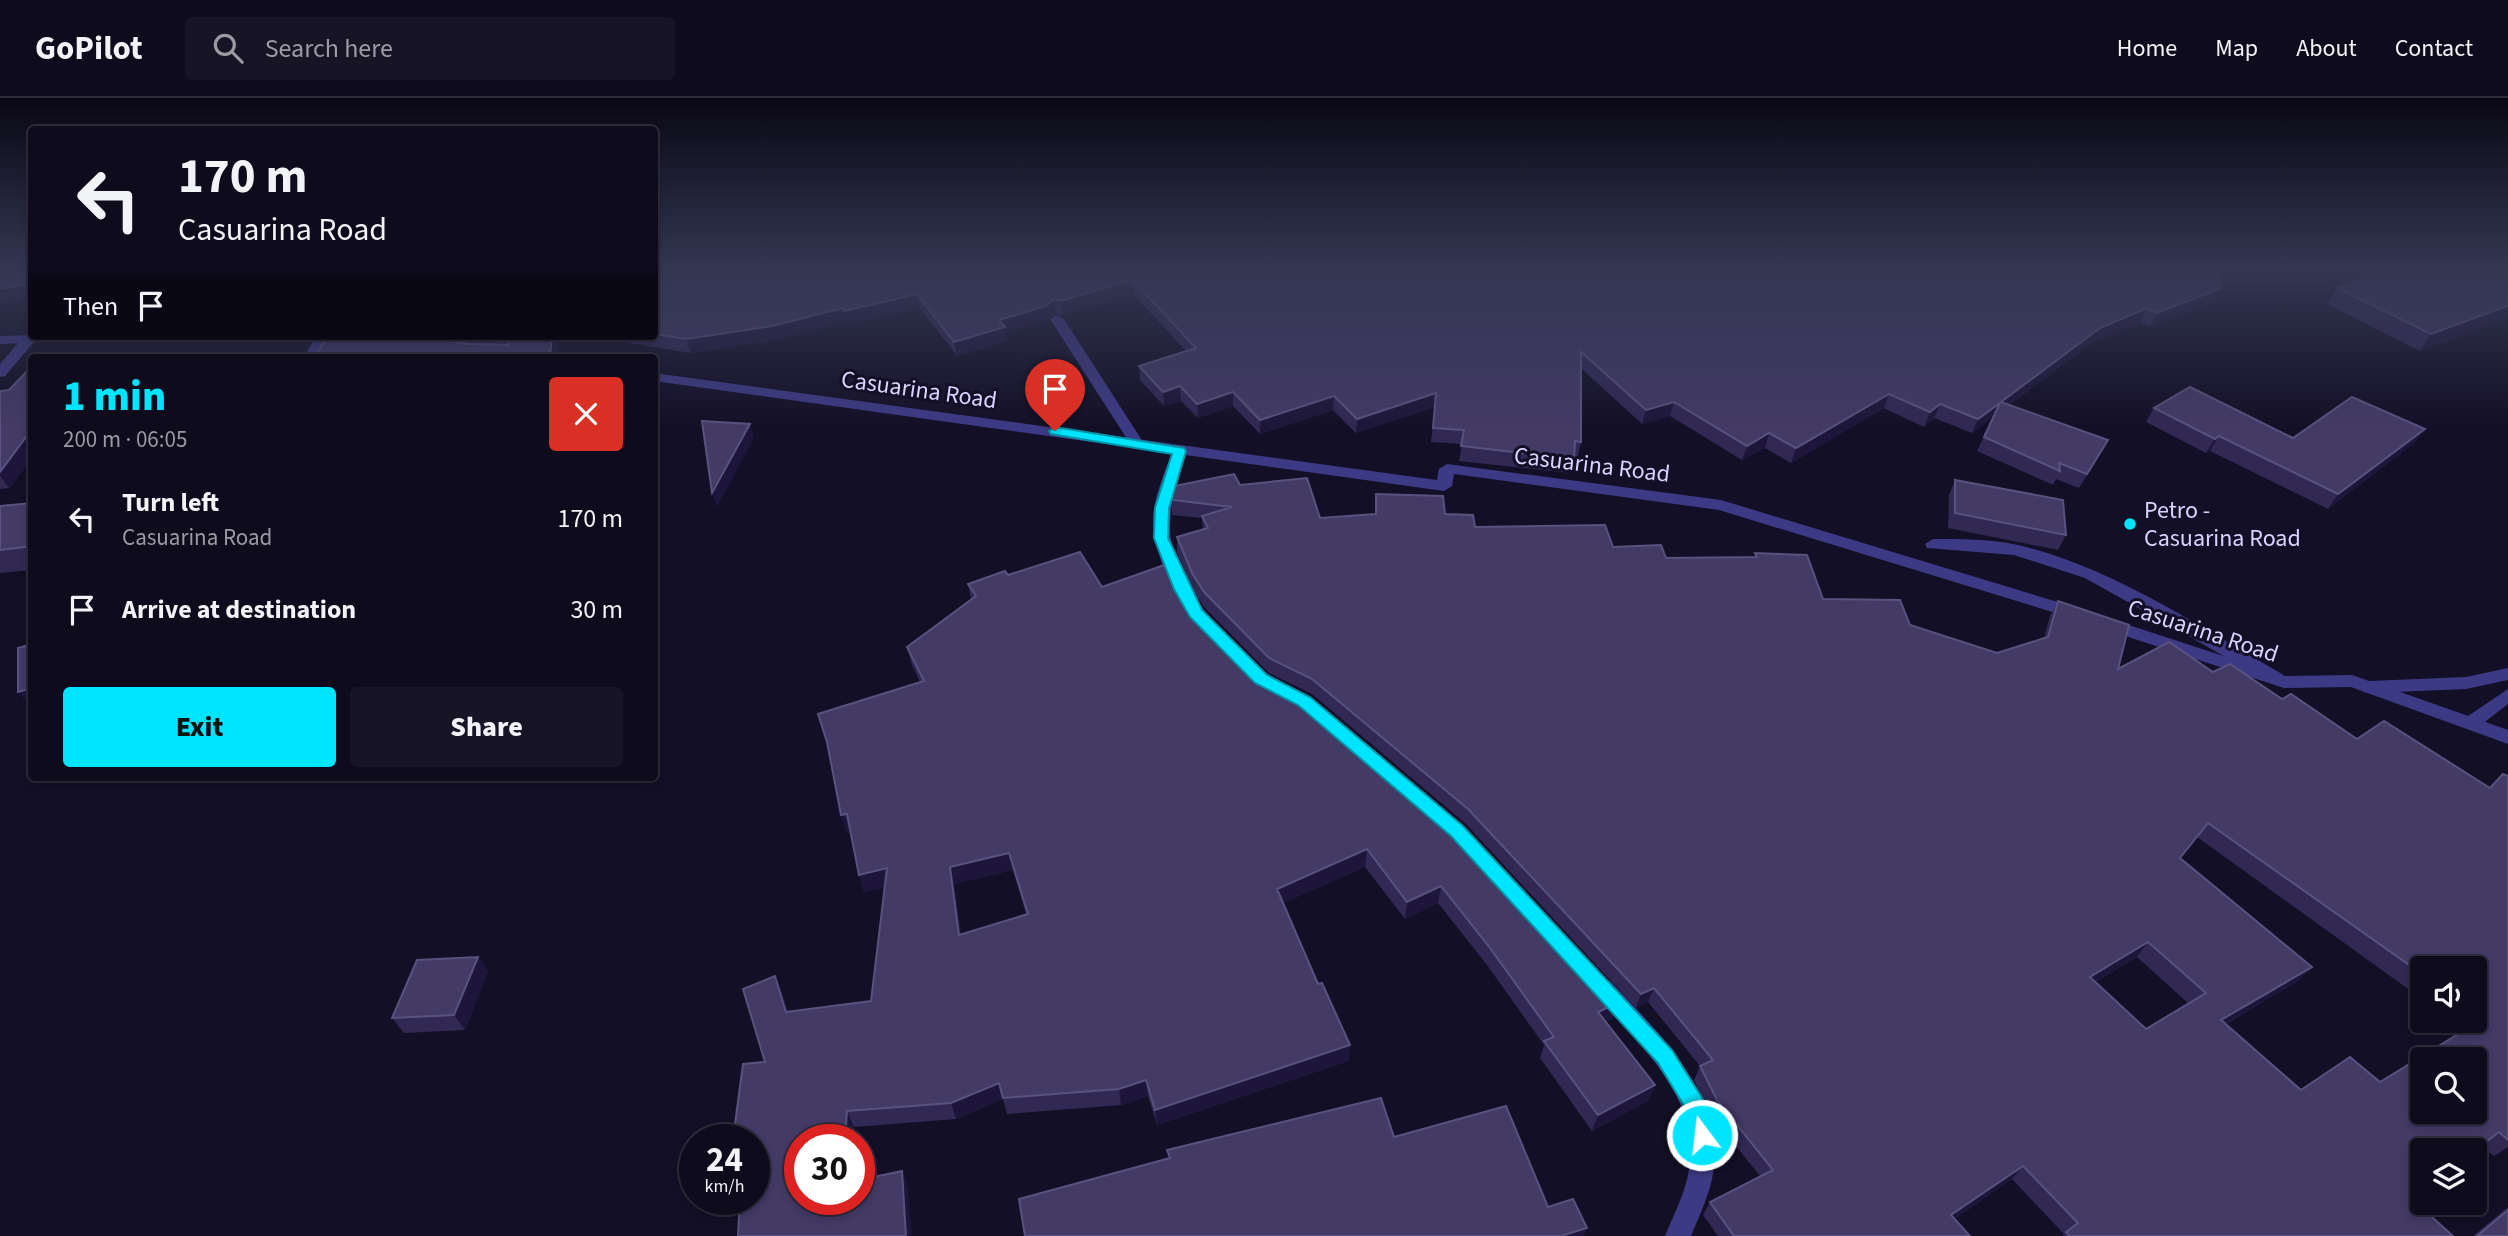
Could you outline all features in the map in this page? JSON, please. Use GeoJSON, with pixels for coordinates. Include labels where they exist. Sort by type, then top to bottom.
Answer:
{"type":"FeatureCollection","features":[{"type":"Feature","properties":{"kind":"street"},"geometry":{"type":"LineString","coordinates":[[1059,322],[1136,442]]}},
{"type":"Feature","properties":{"kind":"street"},"geometry":{"type":"LineString","coordinates":[[0,340],[28,337]]}},
{"type":"Feature","properties":{"kind":"street"},"geometry":{"type":"LineString","coordinates":[[0,373],[28,340]]}},
{"type":"Feature","properties":{"kind":"street"},"geometry":{"type":"LineString","coordinates":[[388,340],[417,345]]}},
{"type":"Feature","properties":{"kind":"street","name":"Casuarina Road"},"geometry":{"type":"LineString","coordinates":[[658,378],[1444,486],[1447,469],[1721,505],[1986,584],[2284,682],[2352,681],[2508,737]]}},
{"type":"Feature","properties":{"kind":"street"},"geometry":{"type":"LineString","coordinates":[[1180,451],[1162,508],[1161,538],[1182,589],[1196,613],[1224,642]]}},
{"type":"Feature","properties":{"kind":"street"},"geometry":{"type":"LineString","coordinates":[[1933,544],[1977,545],[2016,550],[2091,574],[2284,682]]}},
{"type":"Feature","properties":{"kind":"street"},"geometry":{"type":"LineString","coordinates":[[2369,687],[2466,683],[2508,674]]}},
{"type":"Feature","properties":{"kind":"street"},"geometry":{"type":"LineString","coordinates":[[2471,723],[2508,695]]}},
{"type":"Feature","properties":{"kind":"street"},"geometry":{"type":"LineString","coordinates":[[1590,975],[1665,1056],[1696,1108],[1702,1135],[1702,1167],[1677,1236]]}},
{"type":"Feature","properties":{"kind":"building"},"geometry":{"type":"Polygon","coordinates":[[[658,322],[787,322],[772,326],[686,339],[658,335],[658,322]]]}},
{"type":"Feature","properties":{"kind":"building"},"geometry":{"type":"Polygon","coordinates":[[[939,322],[1001,322],[1005,327],[954,342],[939,322]]]}},
{"type":"Feature","properties":{"kind":"building"},"geometry":{"type":"Polygon","coordinates":[[[1172,322],[2114,322],[2100,328],[2001,402],[2108,440],[2087,474],[2059,463],[2060,471],[1984,437],[2000,403],[1978,419],[1940,404],[1930,412],[1889,394],[1796,448],[1769,433],[1747,446],[1674,402],[1646,410],[1581,352],[1581,442],[1575,441],[1574,459],[1461,446],[1464,430],[1433,428],[1436,393],[1357,419],[1334,396],[1260,420],[1233,392],[1197,404],[1180,386],[1163,392],[1139,366],[1196,348],[1172,322]]]}},
{"type":"Feature","properties":{"kind":"building"},"geometry":{"type":"Polygon","coordinates":[[[2407,322],[2464,322],[2431,334],[2407,322]]]}},
{"type":"Feature","properties":{"kind":"building"},"geometry":{"type":"Polygon","coordinates":[[[438,340],[509,345],[506,340],[552,340],[550,354],[316,354],[325,341],[438,340]]]}},
{"type":"Feature","properties":{"kind":"building"},"geometry":{"type":"Polygon","coordinates":[[[28,370],[28,437],[0,472],[0,391],[9,390],[28,370]]]}},
{"type":"Feature","properties":{"kind":"building"},"geometry":{"type":"Polygon","coordinates":[[[2190,387],[2293,438],[2352,397],[2425,429],[2338,494],[2219,436],[2215,439],[2154,408],[2190,387]]]}},
{"type":"Feature","properties":{"kind":"building"},"geometry":{"type":"Polygon","coordinates":[[[702,421],[750,424],[712,493],[702,421]]]}},
{"type":"Feature","properties":{"kind":"building"},"geometry":{"type":"Polygon","coordinates":[[[1234,474],[1240,485],[1307,478],[1320,518],[1376,514],[1376,494],[1443,496],[1445,514],[1473,515],[1475,527],[1605,525],[1613,547],[1661,545],[1666,558],[1757,557],[1755,553],[1807,555],[1823,599],[1900,600],[1910,625],[1997,653],[2048,637],[2058,601],[2129,625],[2118,669],[2169,642],[2213,672],[2230,664],[2282,699],[2291,694],[2357,739],[2384,721],[2490,788],[2503,774],[2508,776],[2508,1140],[2499,1132],[2487,1141],[2487,1138],[2410,1138],[2410,1215],[2430,1215],[2453,1236],[2068,1236],[2066,1232],[2078,1223],[2023,1166],[1951,1215],[1970,1236],[1734,1236],[1710,1202],[1773,1170],[1717,1100],[1700,1066],[1713,1060],[1654,988],[1641,994],[1468,809],[1312,679],[1269,658],[1204,592],[1192,573],[1177,537],[1208,528],[1202,516],[1232,507],[1172,500],[1174,486],[1234,474]],[[2208,823],[2180,858],[2312,967],[2221,1020],[2301,1090],[2350,1057],[2380,1082],[2410,1064],[2410,1124],[2487,1124],[2487,1047],[2437,1047],[2460,1033],[2487,1033],[2487,956],[2410,956],[2410,966],[2208,823]],[[2148,942],[2090,977],[2146,1029],[2206,993],[2148,942]]]}},
{"type":"Feature","properties":{"kind":"building"},"geometry":{"type":"Polygon","coordinates":[[[1955,480],[2063,500],[2066,535],[1955,513],[1955,480]]]}},
{"type":"Feature","properties":{"kind":"building"},"geometry":{"type":"Polygon","coordinates":[[[28,503],[28,546],[0,550],[0,506],[28,503]]]}},
{"type":"Feature","properties":{"kind":"building"},"geometry":{"type":"Polygon","coordinates":[[[1080,552],[1102,587],[1167,564],[1187,601],[1253,667],[1297,691],[1451,821],[1618,1003],[1598,1012],[1655,1085],[1598,1115],[1544,1041],[1554,1037],[1441,886],[1407,902],[1367,849],[1277,889],[1318,984],[1322,983],[1350,1045],[1155,1110],[1146,1080],[1119,1089],[1003,1098],[999,1083],[951,1103],[847,1111],[846,1124],[784,1124],[784,1215],[875,1215],[875,1177],[902,1171],[906,1236],[738,1236],[739,1215],[770,1215],[770,1124],[735,1124],[743,1064],[765,1062],[743,989],[775,976],[786,1012],[871,1001],[887,868],[859,875],[847,814],[841,815],[827,742],[818,714],[924,681],[907,647],[976,596],[968,584],[1005,571],[1008,575],[1080,552]],[[1009,853],[950,867],[959,935],[1028,914],[1009,853]]]}},
{"type":"Feature","properties":{"kind":"building"},"geometry":{"type":"Polygon","coordinates":[[[28,645],[28,689],[18,692],[18,648],[28,645]]]}},
{"type":"Feature","properties":{"kind":"building"},"geometry":{"type":"Polygon","coordinates":[[[478,957],[454,1015],[392,1018],[417,960],[478,957]]]}},
{"type":"Feature","properties":{"kind":"building"},"geometry":{"type":"Polygon","coordinates":[[[1381,1098],[1394,1137],[1506,1106],[1548,1207],[1573,1199],[1587,1228],[1561,1236],[1025,1236],[1019,1199],[1170,1158],[1167,1150],[1381,1098]]]}},
{"type":"Feature","properties":{"kind":"building"},"geometry":{"type":"Polygon","coordinates":[[[2508,1210],[2508,1236],[2477,1236],[2508,1210]]]}},
{"type":"Feature","properties":{"kind":"place","name":"Petro - Casuarina Road"},"geometry":{"type":"Point","coordinates":[2130,524]}},
{"type":"Feature","properties":{"kind":"route"},"geometry":{"type":"LineString","coordinates":[[1055,431],[1180,451],[1162,508],[1161,538],[1182,589],[1196,613],[1261,679],[1304,701],[1457,831],[1665,1056],[1693,1101],[1702,1135]]}}]}
